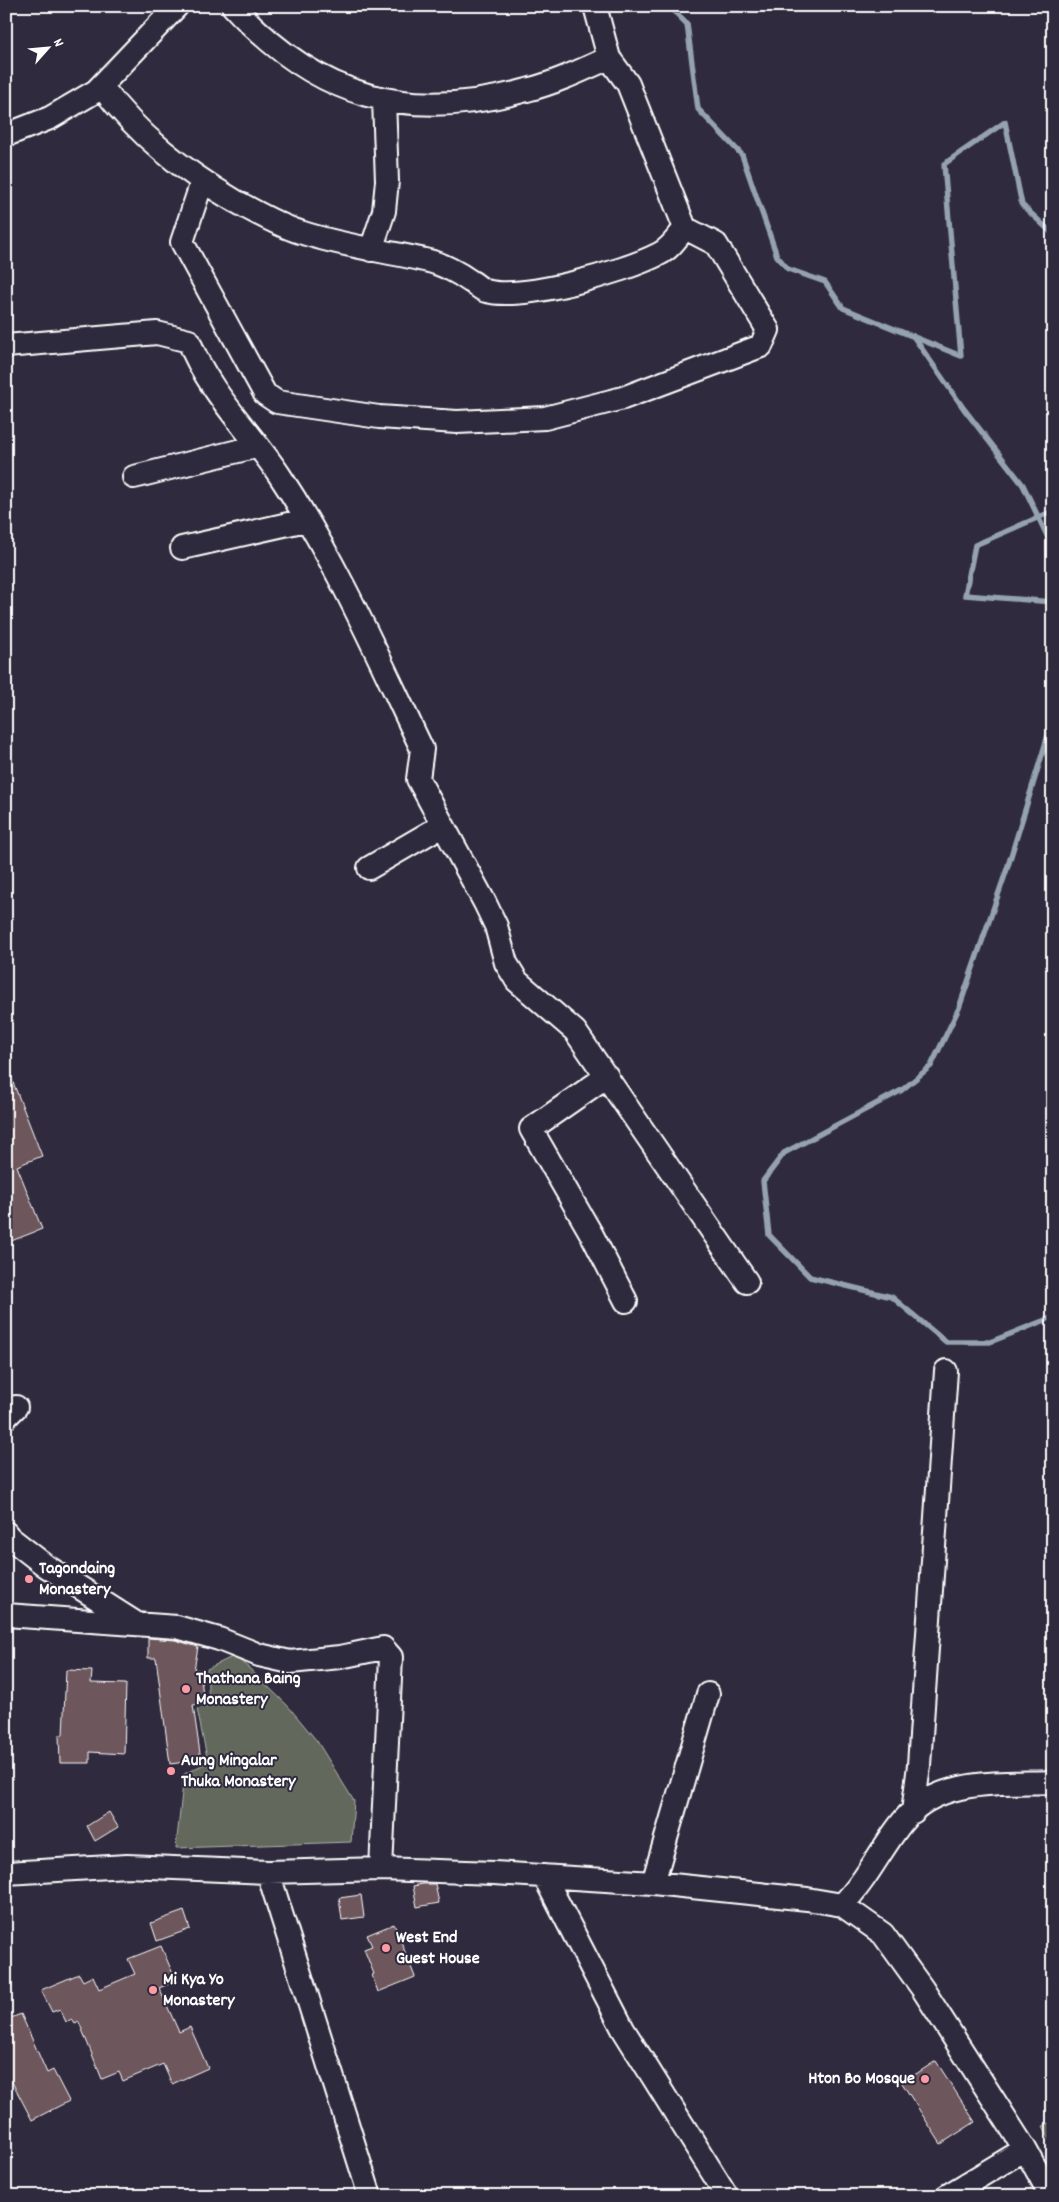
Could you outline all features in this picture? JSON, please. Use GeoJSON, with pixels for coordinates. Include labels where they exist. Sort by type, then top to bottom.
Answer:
{"type":"FeatureCollection","features":[{"type":"Feature","properties":{"kind":"street"},"geometry":{"type":"LineString","coordinates":[[6,135],[50,118],[101,86],[177,6]]}},
{"type":"Feature","properties":{"kind":"street"},"geometry":{"type":"LineString","coordinates":[[233,6],[257,33],[319,77],[358,94],[400,103],[478,102],[529,90],[609,58]]}},
{"type":"Feature","properties":{"kind":"street"},"geometry":{"type":"LineString","coordinates":[[202,182],[182,242],[264,394],[277,402],[379,417],[457,422],[545,418],[624,398],[761,346],[768,330],[716,244],[685,228],[628,84],[609,58],[595,6]]}},
{"type":"Feature","properties":{"kind":"street"},"geometry":{"type":"LineString","coordinates":[[101,86],[122,114],[145,138],[202,182],[262,216],[299,232],[371,250],[432,262],[468,279],[484,290],[501,294],[580,281],[660,254],[670,246],[685,228]]}},
{"type":"Feature","properties":{"kind":"street"},"geometry":{"type":"LineString","coordinates":[[371,250],[384,211],[387,181],[384,100]]}},
{"type":"Feature","properties":{"kind":"street"},"geometry":{"type":"LineString","coordinates":[[6,346],[157,333],[190,341],[198,365],[280,476],[336,570],[422,750],[418,779],[485,903],[496,926],[506,963],[517,981],[575,1031],[747,1282]]}},
{"type":"Feature","properties":{"kind":"street"},"geometry":{"type":"LineString","coordinates":[[134,477],[258,446]]}},
{"type":"Feature","properties":{"kind":"street"},"geometry":{"type":"LineString","coordinates":[[182,548],[306,520]]}},
{"type":"Feature","properties":{"kind":"street"},"geometry":{"type":"LineString","coordinates":[[369,868],[442,825]]}},
{"type":"Feature","properties":{"kind":"street"},"geometry":{"type":"LineString","coordinates":[[607,1076],[532,1129],[592,1235],[626,1301]]}},
{"type":"Feature","properties":{"kind":"street"},"geometry":{"type":"LineString","coordinates":[[913,1812],[919,1765],[946,1372]]}},
{"type":"Feature","properties":{"kind":"street"},"geometry":{"type":"LineString","coordinates":[[6,1533],[46,1566],[134,1623]]}},
{"type":"Feature","properties":{"kind":"street"},"geometry":{"type":"LineString","coordinates":[[6,1615],[178,1627],[219,1638],[259,1655],[290,1662],[340,1658],[383,1648],[389,1653],[381,1869]]}},
{"type":"Feature","properties":{"kind":"street"},"geometry":{"type":"LineString","coordinates":[[654,1883],[708,1694]]}},
{"type":"Feature","properties":{"kind":"street"},"geometry":{"type":"LineString","coordinates":[[842,1904],[857,1889],[904,1820],[923,1803],[949,1789],[1053,1782]]}},
{"type":"Feature","properties":{"kind":"street"},"geometry":{"type":"LineString","coordinates":[[6,1874],[127,1866],[268,1872],[381,1869],[654,1883],[842,1904],[884,1934],[922,1988],[1025,2149],[1052,2196]]}},
{"type":"Feature","properties":{"kind":"street"},"geometry":{"type":"LineString","coordinates":[[268,1872],[370,2196]]}},
{"type":"Feature","properties":{"kind":"street"},"geometry":{"type":"LineString","coordinates":[[544,1876],[623,2029],[727,2196]]}},
{"type":"Feature","properties":{"kind":"street"},"geometry":{"type":"LineString","coordinates":[[947,2196],[1025,2149]]}},
{"type":"Feature","properties":{"kind":"green space"},"geometry":{"type":"Polygon","coordinates":[[[234,1656],[288,1706],[317,1741],[354,1801],[351,1842],[176,1848],[184,1774],[208,1762],[197,1709],[209,1706],[207,1669],[234,1656]]]}},
{"type":"Feature","properties":{"kind":"green space"},"geometry":{"type":"Polygon","coordinates":[[[1053,2121],[1053,2146],[1043,2126],[1053,2121]]]}},
{"type":"Feature","properties":{"kind":"building"},"geometry":{"type":"Polygon","coordinates":[[[7,1067],[42,1156],[17,1166],[42,1229],[6,1243],[7,1067]]]}},
{"type":"Feature","properties":{"kind":"building"},"geometry":{"type":"Polygon","coordinates":[[[148,1638],[175,1640],[198,1647],[194,1670],[200,1670],[204,1704],[193,1705],[201,1760],[170,1764],[156,1658],[148,1658],[148,1638]]]}},
{"type":"Feature","properties":{"kind":"building"},"geometry":{"type":"Polygon","coordinates":[[[66,1670],[92,1671],[91,1683],[126,1684],[124,1754],[90,1752],[90,1763],[60,1763],[59,1735],[63,1735],[66,1670]]]}},
{"type":"Feature","properties":{"kind":"building"},"geometry":{"type":"Polygon","coordinates":[[[109,1812],[118,1827],[95,1841],[87,1826],[109,1812]]]}},
{"type":"Feature","properties":{"kind":"building"},"geometry":{"type":"Polygon","coordinates":[[[435,1884],[439,1903],[417,1907],[413,1886],[435,1884]]]}},
{"type":"Feature","properties":{"kind":"building"},"geometry":{"type":"Polygon","coordinates":[[[361,1895],[364,1917],[342,1920],[339,1898],[361,1895]]]}},
{"type":"Feature","properties":{"kind":"building"},"geometry":{"type":"Polygon","coordinates":[[[184,1911],[190,1929],[157,1941],[151,1923],[184,1911]]]}},
{"type":"Feature","properties":{"kind":"building"},"geometry":{"type":"Polygon","coordinates":[[[394,1924],[415,1977],[378,1992],[372,1975],[374,1974],[364,1949],[372,1946],[367,1935],[394,1924]]]}},
{"type":"Feature","properties":{"kind":"building"},"geometry":{"type":"Polygon","coordinates":[[[161,1946],[176,1981],[159,1988],[179,2032],[190,2027],[208,2068],[172,2084],[163,2064],[123,2081],[119,2072],[102,2079],[79,2022],[75,2024],[72,2019],[66,2022],[60,2009],[52,2012],[41,1990],[79,1974],[83,1981],[93,1976],[99,1989],[135,1974],[128,1959],[161,1946]]]}},
{"type":"Feature","properties":{"kind":"building"},"geometry":{"type":"Polygon","coordinates":[[[21,2014],[47,2073],[53,2070],[69,2101],[32,2120],[12,2082],[6,2085],[6,2020],[21,2014]]]}},
{"type":"Feature","properties":{"kind":"building"},"geometry":{"type":"Polygon","coordinates":[[[936,2061],[975,2122],[941,2144],[902,2083],[936,2061]]]}},
{"type":"Feature","properties":{"kind":"waterway"},"geometry":{"type":"LineString","coordinates":[[669,6],[687,24],[698,109],[742,155],[777,256],[788,269],[825,282],[843,308],[961,356],[944,164],[1005,122],[1022,205],[1053,234]]}},
{"type":"Feature","properties":{"kind":"waterway"},"geometry":{"type":"LineString","coordinates":[[913,336],[964,409],[1023,485],[1053,548]]}},
{"type":"Feature","properties":{"kind":"waterway"},"geometry":{"type":"LineString","coordinates":[[1053,511],[975,545],[965,595],[1053,602]]}},
{"type":"Feature","properties":{"kind":"waterway"},"geometry":{"type":"LineString","coordinates":[[1053,719],[1007,869],[959,1008],[931,1066],[902,1090],[784,1153],[763,1181],[769,1235],[810,1277],[892,1297],[946,1342],[990,1342],[1053,1317]]}},
{"type":"Feature","properties":{"kind":"place","name":"Tagondaing Monastery"},"geometry":{"type":"Point","coordinates":[29,1579]}},
{"type":"Feature","properties":{"kind":"place","name":"Thathana Baing Monastery"},"geometry":{"type":"Point","coordinates":[186,1689]}},
{"type":"Feature","properties":{"kind":"place","name":"Aung Mingalar Thuka Monastery"},"geometry":{"type":"Point","coordinates":[171,1771]}},
{"type":"Feature","properties":{"kind":"place","name":"West End Guest House"},"geometry":{"type":"Point","coordinates":[386,1948]}},
{"type":"Feature","properties":{"kind":"place","name":"Mi Kya Yo Monastery"},"geometry":{"type":"Point","coordinates":[153,1990]}},
{"type":"Feature","properties":{"kind":"place","name":"Hton Bo Mosque"},"geometry":{"type":"Point","coordinates":[925,2079]}}]}
